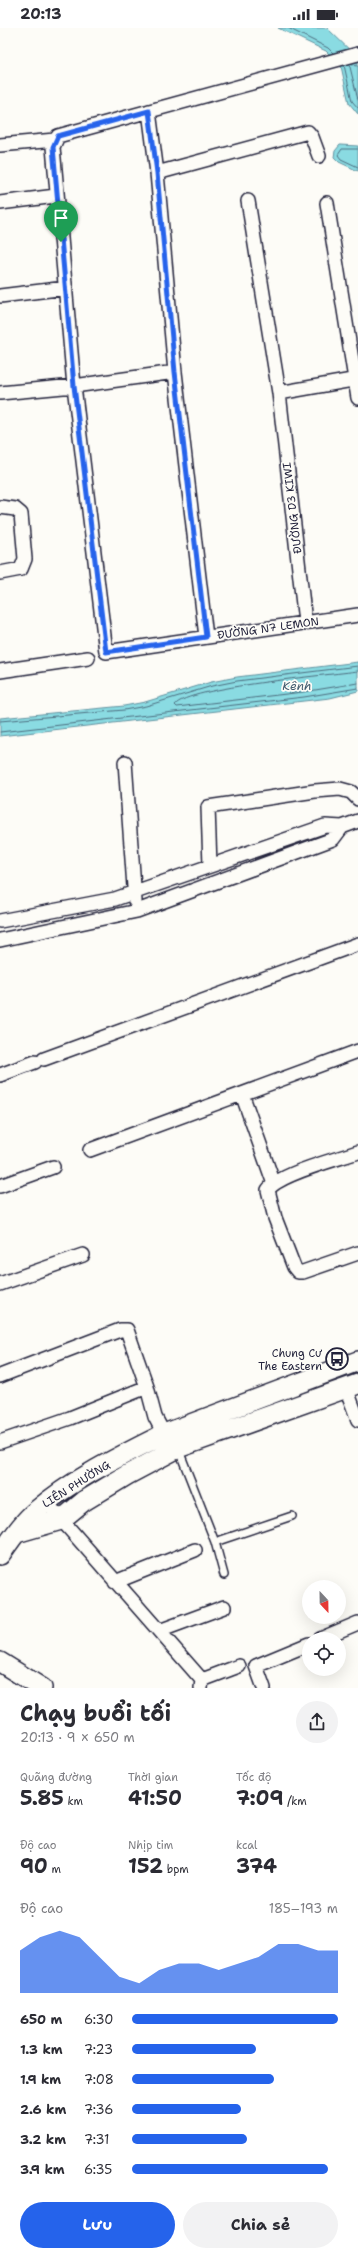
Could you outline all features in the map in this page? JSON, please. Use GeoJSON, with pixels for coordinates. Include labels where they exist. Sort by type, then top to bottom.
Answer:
{"type":"FeatureCollection","features":[{"type":"Feature","properties":{"kind":"street"},"geometry":{"type":"LineString","coordinates":[[74,386],[66,288],[56,196],[53,147],[58,136],[358,54]]}},
{"type":"Feature","properties":{"kind":"street"},"geometry":{"type":"LineString","coordinates":[[149,111],[157,173],[175,372],[206,637]]}},
{"type":"Feature","properties":{"kind":"street"},"geometry":{"type":"LineString","coordinates":[[157,173],[308,132],[312,137],[319,156]]}},
{"type":"Feature","properties":{"kind":"street"},"geometry":{"type":"LineString","coordinates":[[0,145],[55,140]]}},
{"type":"Feature","properties":{"kind":"street"},"geometry":{"type":"LineString","coordinates":[[0,202],[56,196]]}},
{"type":"Feature","properties":{"kind":"street","name":"ĐƯỜNG D3 KIWI"},"geometry":{"type":"LineString","coordinates":[[248,201],[279,393],[306,622]]}},
{"type":"Feature","properties":{"kind":"street"},"geometry":{"type":"LineString","coordinates":[[327,203],[357,380],[358,398]]}},
{"type":"Feature","properties":{"kind":"street"},"geometry":{"type":"LineString","coordinates":[[0,296],[66,288]]}},
{"type":"Feature","properties":{"kind":"street"},"geometry":{"type":"LineString","coordinates":[[0,393],[74,386],[175,372]]}},
{"type":"Feature","properties":{"kind":"street"},"geometry":{"type":"LineString","coordinates":[[279,393],[357,380]]}},
{"type":"Feature","properties":{"kind":"street","name":"ĐƯỜNG N7 LEMON"},"geometry":{"type":"LineString","coordinates":[[74,386],[106,652],[358,615]]}},
{"type":"Feature","properties":{"kind":"street"},"geometry":{"type":"LineString","coordinates":[[0,507],[15,509],[21,514],[25,559],[21,569],[0,574]]}},
{"type":"Feature","properties":{"kind":"street"},"geometry":{"type":"LineString","coordinates":[[0,671],[88,658]]}},
{"type":"Feature","properties":{"kind":"street"},"geometry":{"type":"LineString","coordinates":[[125,762],[133,893],[137,911]]}},
{"type":"Feature","properties":{"kind":"street"},"geometry":{"type":"LineString","coordinates":[[210,866],[208,807],[327,790],[351,792],[358,799]]}},
{"type":"Feature","properties":{"kind":"street"},"geometry":{"type":"LineString","coordinates":[[0,921],[116,899],[325,826],[342,827],[358,821]]}},
{"type":"Feature","properties":{"kind":"street"},"geometry":{"type":"LineString","coordinates":[[0,940],[137,911],[333,839],[342,827]]}},
{"type":"Feature","properties":{"kind":"street"},"geometry":{"type":"LineString","coordinates":[[0,1075],[358,944]]}},
{"type":"Feature","properties":{"kind":"street"},"geometry":{"type":"LineString","coordinates":[[90,1150],[358,1051]]}},
{"type":"Feature","properties":{"kind":"street"},"geometry":{"type":"LineString","coordinates":[[242,1094],[274,1184]]}},
{"type":"Feature","properties":{"kind":"street"},"geometry":{"type":"LineString","coordinates":[[358,1152],[296,1173],[274,1184],[268,1190],[274,1218],[294,1267],[298,1272],[303,1272],[358,1253]]}},
{"type":"Feature","properties":{"kind":"street"},"geometry":{"type":"LineString","coordinates":[[0,1186],[53,1167]]}},
{"type":"Feature","properties":{"kind":"street"},"geometry":{"type":"LineString","coordinates":[[0,1284],[83,1255]]}},
{"type":"Feature","properties":{"kind":"street"},"geometry":{"type":"LineString","coordinates":[[0,1376],[120,1330],[127,1330],[156,1417],[164,1434]]}},
{"type":"Feature","properties":{"kind":"street","name":"LIÊN PHƯỜNG"},"geometry":{"type":"LineString","coordinates":[[16,1533],[36,1510],[46,1502],[84,1478],[164,1434],[358,1361]]}},
{"type":"Feature","properties":{"kind":"street"},"geometry":{"type":"LineString","coordinates":[[352,1386],[358,1420]]}},
{"type":"Feature","properties":{"kind":"street","name":"LIÊN PHƯỜNG"},"geometry":{"type":"LineString","coordinates":[[16,1533],[61,1520],[103,1490],[178,1448],[352,1386]]}},
{"type":"Feature","properties":{"kind":"street"},"geometry":{"type":"LineString","coordinates":[[0,1442],[70,1418],[147,1387]]}},
{"type":"Feature","properties":{"kind":"street"},"geometry":{"type":"LineString","coordinates":[[46,1502],[159,1631],[202,1684],[239,1666]]}},
{"type":"Feature","properties":{"kind":"street"},"geometry":{"type":"LineString","coordinates":[[0,1555],[16,1533]]}},
{"type":"Feature","properties":{"kind":"street"},"geometry":{"type":"LineString","coordinates":[[115,1582],[195,1550]]}},
{"type":"Feature","properties":{"kind":"street"},"geometry":{"type":"LineString","coordinates":[[159,1631],[224,1607]]}},
{"type":"Feature","properties":{"kind":"street"},"geometry":{"type":"LineString","coordinates":[[337,1632],[358,1623]]}},
{"type":"Feature","properties":{"kind":"street"},"geometry":{"type":"LineString","coordinates":[[264,1688],[256,1666],[302,1647]]}},
{"type":"Feature","properties":{"kind":"street"},"geometry":{"type":"LineString","coordinates":[[0,1662],[42,1688]]}},
{"type":"Feature","properties":{"kind":"lane"},"geometry":{"type":"LineString","coordinates":[[178,1448],[216,1542],[224,1575]]}},
{"type":"Feature","properties":{"kind":"lane"},"geometry":{"type":"LineString","coordinates":[[216,1542],[292,1516]]}},
{"type":"Feature","properties":{"kind":"water"},"geometry":{"type":"Polygon","coordinates":[[[278,28],[327,28],[358,58],[358,114],[349,103],[341,66],[326,51],[278,28]]]}},
{"type":"Feature","properties":{"kind":"water"},"geometry":{"type":"Polygon","coordinates":[[[340,145],[358,146],[358,171],[339,162],[334,157],[335,151],[340,145]]]}},
{"type":"Feature","properties":{"kind":"water","name":"Kênh"},"geometry":{"type":"Polygon","coordinates":[[[358,662],[358,691],[330,698],[0,736],[0,718],[124,706],[145,702],[211,682],[237,677],[358,662]]]}},
{"type":"Feature","properties":{"kind":"place","name":"Chung Cư The Eastern"},"geometry":{"type":"Point","coordinates":[337,1359]}},
{"type":"Feature","properties":{"kind":"route"},"geometry":{"type":"LineString","coordinates":[[149,111],[157,173],[175,372],[206,637],[106,652],[74,386],[61,242],[53,147],[55,140],[58,136],[149,111]]}}]}
